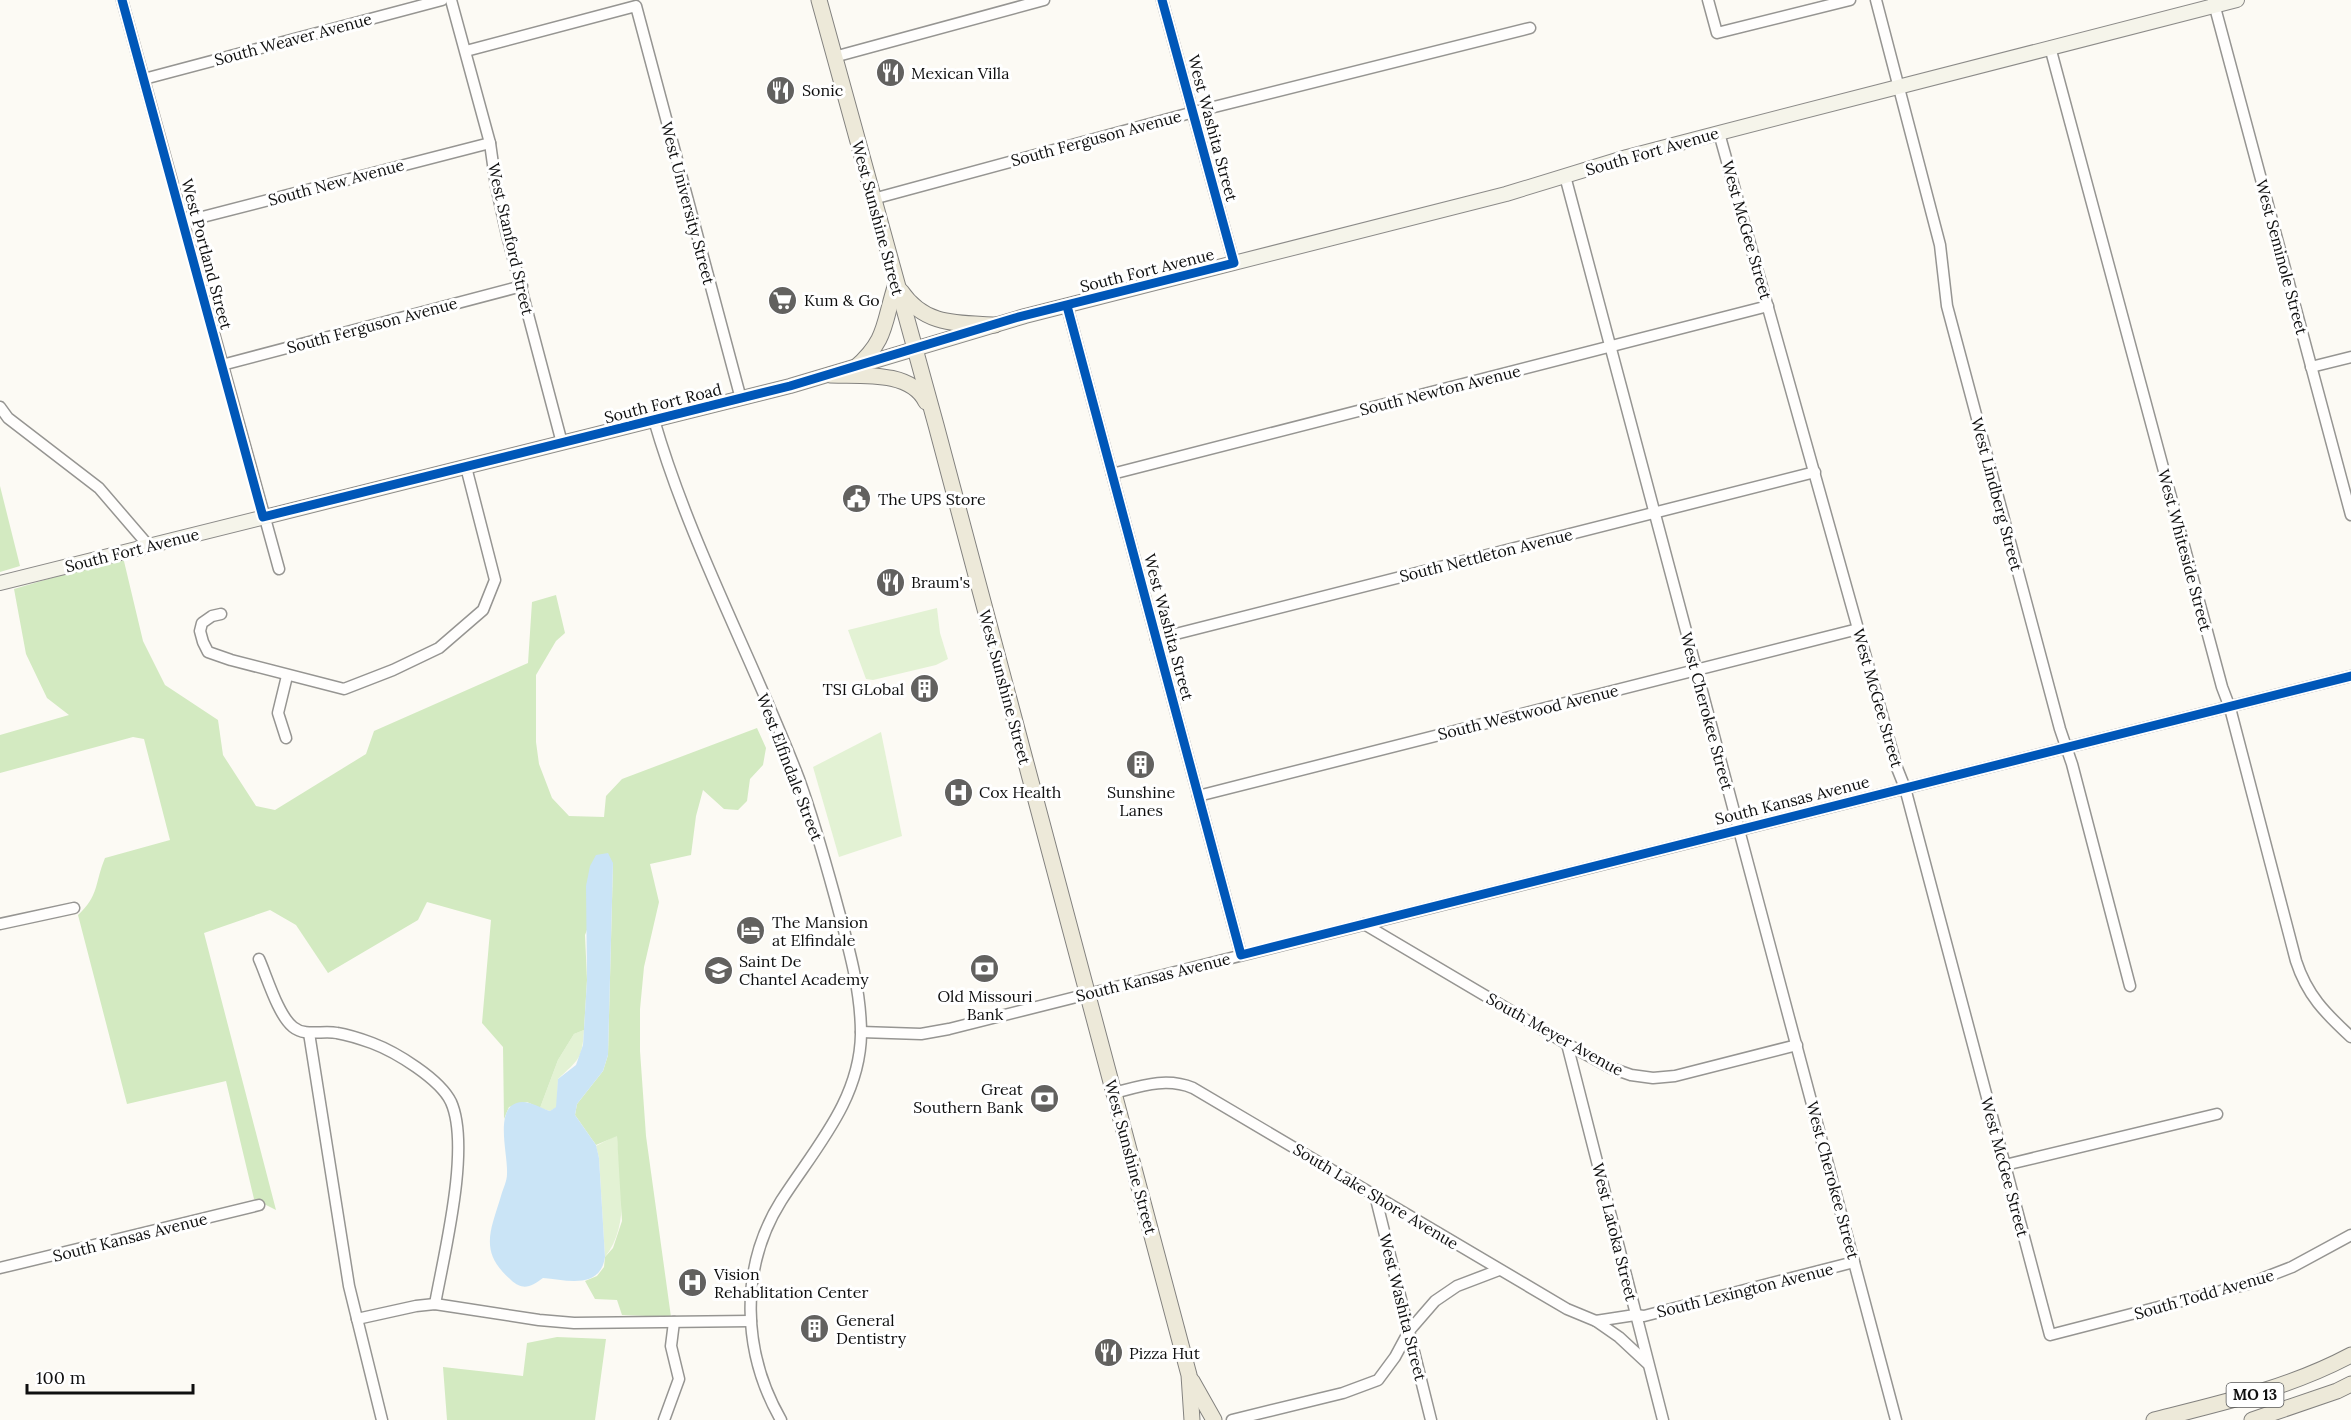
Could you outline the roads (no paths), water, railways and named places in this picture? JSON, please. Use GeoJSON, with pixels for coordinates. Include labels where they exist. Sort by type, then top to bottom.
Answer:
{"type":"FeatureCollection","features":[{"type":"Feature","properties":{"kind":"main road","name":"West Sunshine Street"},"geometry":{"type":"LineString","coordinates":[[819,0],[936,425],[1189,1375],[1192,1420]]}},
{"type":"Feature","properties":{"kind":"main road"},"geometry":{"type":"LineString","coordinates":[[896,284],[911,306],[931,317],[964,324],[995,325]]}},
{"type":"Feature","properties":{"kind":"main road"},"geometry":{"type":"LineString","coordinates":[[855,368],[880,342],[896,284]]}},
{"type":"Feature","properties":{"kind":"main road"},"geometry":{"type":"LineString","coordinates":[[830,375],[876,376],[904,383],[922,393],[936,425]]}},
{"type":"Feature","properties":{"kind":"main road","name":"MO 13"},"geometry":{"type":"LineString","coordinates":[[2154,1420],[2263,1393],[2327,1368],[2351,1355]]}},
{"type":"Feature","properties":{"kind":"main road","name":"West Sunshine Street"},"geometry":{"type":"LineString","coordinates":[[1189,1375],[1214,1420]]}},
{"type":"Feature","properties":{"kind":"main road","name":"MO 13"},"geometry":{"type":"LineString","coordinates":[[2252,1420],[2327,1395],[2351,1384]]}},
{"type":"Feature","properties":{"kind":"street","name":"West Portland Street"},"geometry":{"type":"LineString","coordinates":[[122,0],[279,569]]}},
{"type":"Feature","properties":{"kind":"street","name":"South Weaver Avenue"},"geometry":{"type":"LineString","coordinates":[[144,79],[442,0]]}},
{"type":"Feature","properties":{"kind":"street","name":"West Stanford Street"},"geometry":{"type":"LineString","coordinates":[[451,0],[490,142],[496,186],[562,443]]}},
{"type":"Feature","properties":{"kind":"street"},"geometry":{"type":"LineString","coordinates":[[834,57],[1044,0]]}},
{"type":"Feature","properties":{"kind":"street","name":"West Washita Street"},"geometry":{"type":"LineString","coordinates":[[1162,0],[1234,263]]}},
{"type":"Feature","properties":{"kind":"street"},"geometry":{"type":"LineString","coordinates":[[1708,0],[1718,33],[1850,0]]}},
{"type":"Feature","properties":{"kind":"street","name":"West Lindberg Street"},"geometry":{"type":"LineString","coordinates":[[1876,0],[1940,245],[1947,306],[2130,986]]}},
{"type":"Feature","properties":{"kind":"street","name":"South Fort Avenue"},"geometry":{"type":"LineString","coordinates":[[1067,306],[1506,194],[1719,133],[2213,3],[2236,0]]}},
{"type":"Feature","properties":{"kind":"street","name":"West Seminole Street"},"geometry":{"type":"LineString","coordinates":[[2213,3],[2351,515]]}},
{"type":"Feature","properties":{"kind":"street","name":"West University Street"},"geometry":{"type":"LineString","coordinates":[[466,51],[636,6],[741,399]]}},
{"type":"Feature","properties":{"kind":"street","name":"South Ferguson Avenue"},"geometry":{"type":"LineString","coordinates":[[873,199],[1194,112],[1530,28]]}},
{"type":"Feature","properties":{"kind":"street","name":"West Whiteside Street"},"geometry":{"type":"LineString","coordinates":[[2050,47],[2303,982],[2325,1012],[2351,1037]]}},
{"type":"Feature","properties":{"kind":"street","name":"West McGee Street"},"geometry":{"type":"LineString","coordinates":[[1719,133],[1897,768],[1905,788],[2050,1335]]}},
{"type":"Feature","properties":{"kind":"street","name":"South New Avenue"},"geometry":{"type":"LineString","coordinates":[[183,222],[490,142]]}},
{"type":"Feature","properties":{"kind":"street","name":"West Cherokee Street"},"geometry":{"type":"LineString","coordinates":[[1565,176],[1896,1420]]}},
{"type":"Feature","properties":{"kind":"street","name":"South Ferguson Avenue"},"geometry":{"type":"LineString","coordinates":[[222,365],[522,286]]}},
{"type":"Feature","properties":{"kind":"street","name":"West Washita Street"},"geometry":{"type":"LineString","coordinates":[[1067,306],[1241,956]]}},
{"type":"Feature","properties":{"kind":"street","name":"South Fort Road"},"geometry":{"type":"LineString","coordinates":[[263,517],[741,399],[1067,306]]}},
{"type":"Feature","properties":{"kind":"street","name":"South Newton Avenue"},"geometry":{"type":"LineString","coordinates":[[1112,474],[1768,306]]}},
{"type":"Feature","properties":{"kind":"street"},"geometry":{"type":"LineString","coordinates":[[2311,367],[2351,357]]}},
{"type":"Feature","properties":{"kind":"street"},"geometry":{"type":"LineString","coordinates":[[0,407],[8,418],[99,488],[148,545]]}},
{"type":"Feature","properties":{"kind":"street","name":"West Elfindale Street"},"geometry":{"type":"LineString","coordinates":[[654,420],[680,498],[806,799],[854,969],[861,1032],[854,1076],[842,1107],[818,1148],[782,1199],[760,1243],[752,1281],[751,1321],[759,1372],[781,1420]]}},
{"type":"Feature","properties":{"kind":"street"},"geometry":{"type":"LineString","coordinates":[[221,614],[202,623],[200,631],[208,651],[234,661],[344,689],[393,670],[439,648],[483,610],[495,580],[466,467]]}},
{"type":"Feature","properties":{"kind":"street","name":"South Nettleton Avenue"},"geometry":{"type":"LineString","coordinates":[[1156,639],[1815,472]]}},
{"type":"Feature","properties":{"kind":"street","name":"South Fort Avenue"},"geometry":{"type":"LineString","coordinates":[[0,583],[263,517]]}},
{"type":"Feature","properties":{"kind":"street","name":"South Westwood Avenue"},"geometry":{"type":"LineString","coordinates":[[1198,796],[1858,629]]}},
{"type":"Feature","properties":{"kind":"street"},"geometry":{"type":"LineString","coordinates":[[286,738],[278,713],[287,675]]}},
{"type":"Feature","properties":{"kind":"street","name":"South Kansas Avenue"},"geometry":{"type":"LineString","coordinates":[[861,1032],[908,1034],[933,1032],[2351,676]]}},
{"type":"Feature","properties":{"kind":"street"},"geometry":{"type":"LineString","coordinates":[[0,924],[74,908]]}},
{"type":"Feature","properties":{"kind":"street","name":"South Meyer Avenue"},"geometry":{"type":"LineString","coordinates":[[1364,924],[1567,1044],[1621,1072],[1653,1078],[1686,1074],[1797,1045]]}},
{"type":"Feature","properties":{"kind":"street"},"geometry":{"type":"LineString","coordinates":[[259,959],[288,1022],[300,1032],[335,1032],[375,1044],[426,1074],[441,1087],[450,1101],[456,1117],[458,1173],[435,1304]]}},
{"type":"Feature","properties":{"kind":"street"},"geometry":{"type":"LineString","coordinates":[[309,1033],[349,1286],[382,1420]]}},
{"type":"Feature","properties":{"kind":"street","name":"West Latoka Street"},"geometry":{"type":"LineString","coordinates":[[1567,1044],[1663,1420]]}},
{"type":"Feature","properties":{"kind":"street","name":"South Lake Shore Avenue"},"geometry":{"type":"LineString","coordinates":[[1114,1093],[1156,1083],[1186,1086],[1375,1195],[1499,1270],[1567,1309],[1596,1322],[1619,1337],[1649,1364]]}},
{"type":"Feature","properties":{"kind":"street"},"geometry":{"type":"LineString","coordinates":[[2005,1165],[2217,1114]]}},
{"type":"Feature","properties":{"kind":"street","name":"West Washita Street"},"geometry":{"type":"LineString","coordinates":[[1375,1195],[1431,1420]]}},
{"type":"Feature","properties":{"kind":"street","name":"South Kansas Avenue"},"geometry":{"type":"LineString","coordinates":[[0,1268],[260,1205]]}},
{"type":"Feature","properties":{"kind":"street","name":"South Todd Avenue"},"geometry":{"type":"LineString","coordinates":[[2050,1335],[2248,1284],[2292,1267],[2351,1235]]}},
{"type":"Feature","properties":{"kind":"street","name":"South Lexington Avenue"},"geometry":{"type":"LineString","coordinates":[[1635,1315],[1644,1316],[1854,1262]]}},
{"type":"Feature","properties":{"kind":"street"},"geometry":{"type":"LineString","coordinates":[[1232,1420],[1343,1393],[1378,1380],[1395,1357],[1409,1332],[1429,1307],[1449,1290],[1499,1270]]}},
{"type":"Feature","properties":{"kind":"street"},"geometry":{"type":"LineString","coordinates":[[357,1319],[435,1304],[539,1320],[601,1324],[751,1321]]}},
{"type":"Feature","properties":{"kind":"street"},"geometry":{"type":"LineString","coordinates":[[1596,1322],[1635,1315]]}},
{"type":"Feature","properties":{"kind":"street"},"geometry":{"type":"LineString","coordinates":[[664,1420],[678,1379],[671,1346],[674,1322]]}},
{"type":"Feature","properties":{"kind":"water"},"geometry":{"type":"Polygon","coordinates":[[[608,853],[613,863],[608,1055],[603,1071],[577,1104],[575,1115],[596,1145],[599,1158],[605,1257],[602,1267],[590,1279],[572,1281],[543,1278],[535,1284],[523,1287],[501,1270],[491,1251],[493,1220],[507,1177],[505,1120],[507,1112],[516,1103],[530,1103],[550,1111],[556,1107],[558,1079],[576,1065],[583,1045],[587,980],[586,886],[590,866],[596,855],[608,853]]]}},
{"type":"Feature","properties":{"kind":"place","name":"Mexican Villa"},"geometry":{"type":"Point","coordinates":[890,73]}},
{"type":"Feature","properties":{"kind":"place","name":"Sonic"},"geometry":{"type":"Point","coordinates":[781,90]}},
{"type":"Feature","properties":{"kind":"place","name":"Kum & Go"},"geometry":{"type":"Point","coordinates":[783,300]}},
{"type":"Feature","properties":{"kind":"place","name":"The UPS Store"},"geometry":{"type":"Point","coordinates":[857,499]}},
{"type":"Feature","properties":{"kind":"place","name":"Braum's"},"geometry":{"type":"Point","coordinates":[890,582]}},
{"type":"Feature","properties":{"kind":"place","name":"TSI GLobal"},"geometry":{"type":"Point","coordinates":[925,689]}},
{"type":"Feature","properties":{"kind":"place","name":"Sunshine Lanes"},"geometry":{"type":"Point","coordinates":[1141,764]}},
{"type":"Feature","properties":{"kind":"place","name":"Cox Health"},"geometry":{"type":"Point","coordinates":[958,792]}},
{"type":"Feature","properties":{"kind":"place","name":"The Mansion at Elfindale"},"geometry":{"type":"Point","coordinates":[751,931]}},
{"type":"Feature","properties":{"kind":"place","name":"Old Missouri Bank"},"geometry":{"type":"Point","coordinates":[985,968]}},
{"type":"Feature","properties":{"kind":"place","name":"Saint De Chantel Academy"},"geometry":{"type":"Point","coordinates":[718,970]}},
{"type":"Feature","properties":{"kind":"place","name":"Great Southern Bank"},"geometry":{"type":"Point","coordinates":[1044,1098]}},
{"type":"Feature","properties":{"kind":"place","name":"Vision Rehablitation Center"},"geometry":{"type":"Point","coordinates":[693,1283]}},
{"type":"Feature","properties":{"kind":"place","name":"General Dentistry"},"geometry":{"type":"Point","coordinates":[815,1329]}},
{"type":"Feature","properties":{"kind":"place","name":"Pizza Hut"},"geometry":{"type":"Point","coordinates":[1108,1353]}}]}
